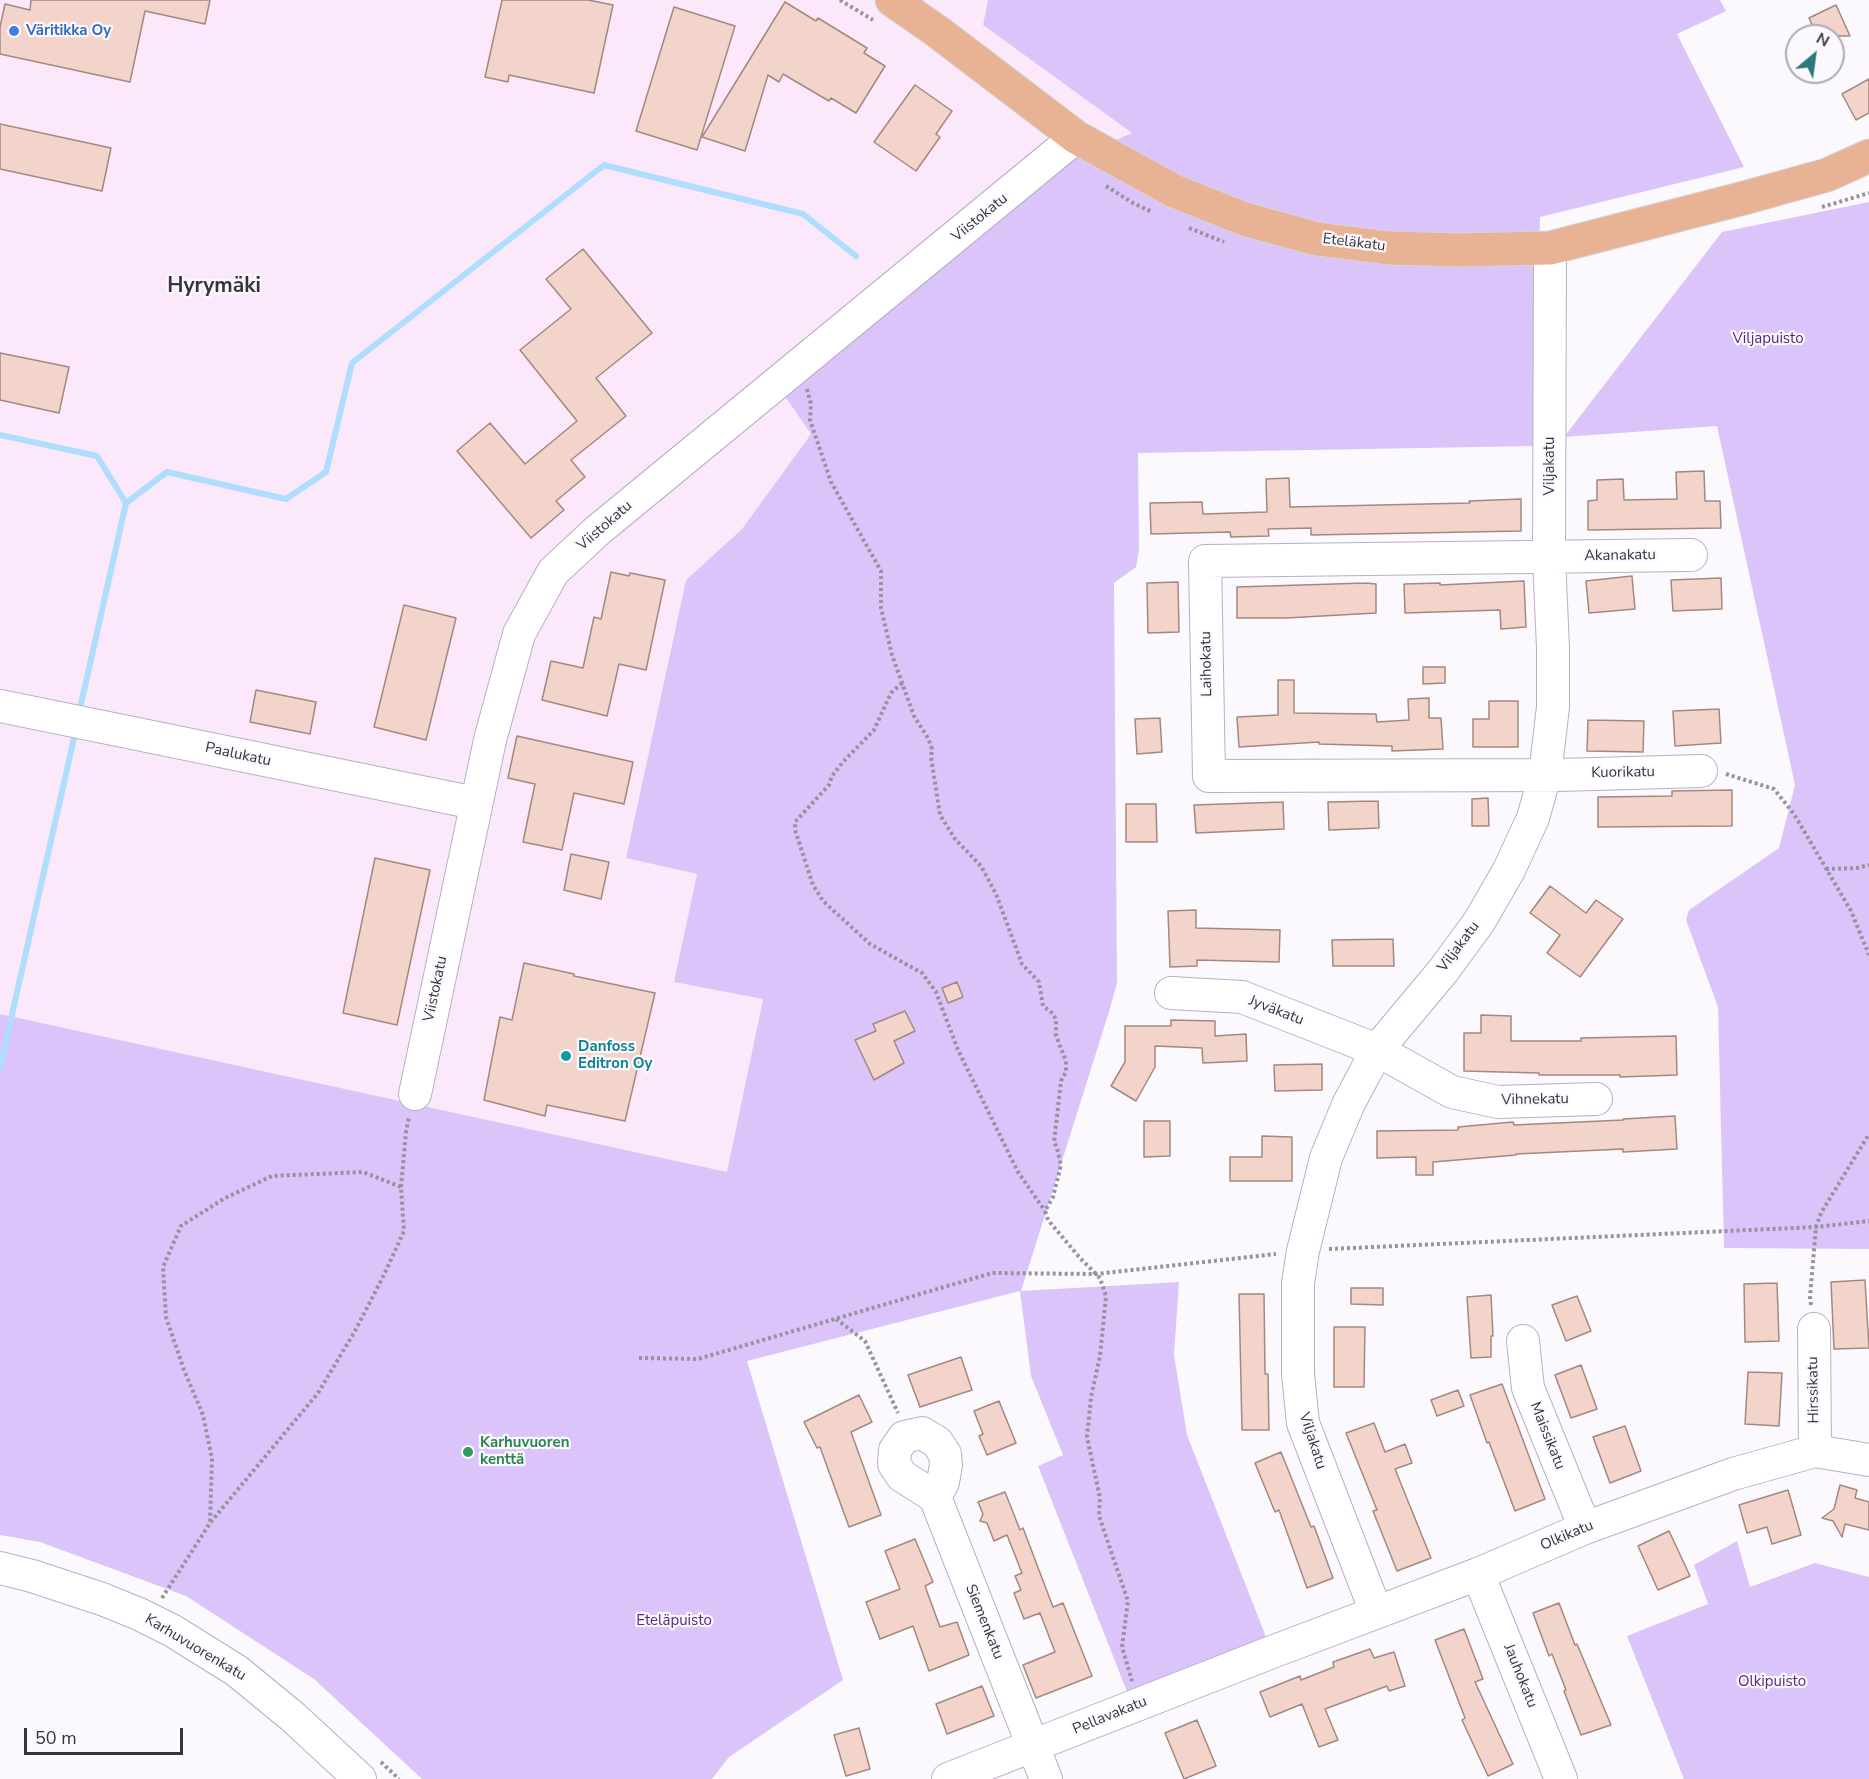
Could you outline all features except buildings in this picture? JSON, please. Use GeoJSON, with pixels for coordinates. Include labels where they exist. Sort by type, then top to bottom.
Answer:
{"type":"FeatureCollection","features":[{"type":"Feature","properties":{"kind":"main road","name":"Eteläkatu"},"geometry":{"type":"LineString","coordinates":[[885,12],[938,32],[1077,137],[1174,192],[1244,219],[1317,239],[1400,248],[1456,250],[1550,248],[1817,178],[1869,156]]}},
{"type":"Feature","properties":{"kind":"street","name":"Viistokatu"},"geometry":{"type":"LineString","coordinates":[[415,1094],[489,740],[519,633],[553,572],[597,531],[1077,137]]}},
{"type":"Feature","properties":{"kind":"street","name":"Viljakatu"},"geometry":{"type":"LineString","coordinates":[[1376,1612],[1303,1423],[1298,1374],[1298,1282],[1303,1251],[1326,1158],[1348,1105],[1377,1050],[1479,922],[1509,870],[1533,818],[1545,775],[1553,707],[1549,557],[1550,248]]}},
{"type":"Feature","properties":{"kind":"street","name":"Akanakatu"},"geometry":{"type":"LineString","coordinates":[[1549,557],[1691,555]]}},
{"type":"Feature","properties":{"kind":"street","name":"Laihokatu"},"geometry":{"type":"LineString","coordinates":[[1545,775],[1209,776],[1205,561],[1549,557]]}},
{"type":"Feature","properties":{"kind":"street","name":"Paalukatu"},"geometry":{"type":"LineString","coordinates":[[0,706],[475,803]]}},
{"type":"Feature","properties":{"kind":"street","name":"Kuorikatu"},"geometry":{"type":"LineString","coordinates":[[1545,775],[1701,771]]}},
{"type":"Feature","properties":{"kind":"street","name":"Jyväkatu"},"geometry":{"type":"LineString","coordinates":[[1171,993],[1242,998],[1377,1050]]}},
{"type":"Feature","properties":{"kind":"street","name":"Vihnekatu"},"geometry":{"type":"LineString","coordinates":[[1377,1050],[1452,1092],[1498,1102],[1596,1099]]}},
{"type":"Feature","properties":{"kind":"street","name":"Hirssikatu"},"geometry":{"type":"LineString","coordinates":[[1814,1329],[1815,1451]]}},
{"type":"Feature","properties":{"kind":"street","name":"Maissikatu"},"geometry":{"type":"LineString","coordinates":[[1522,1341],[1528,1388],[1585,1528]]}},
{"type":"Feature","properties":{"kind":"street","name":"Siemenkatu"},"geometry":{"type":"LineString","coordinates":[[910,1436],[922,1433],[937,1442],[945,1454],[943,1482],[935,1497],[1046,1779]]}},
{"type":"Feature","properties":{"kind":"street","name":"Olkikatu"},"geometry":{"type":"LineString","coordinates":[[1272,1652],[1478,1574],[1585,1528],[1732,1474],[1815,1451],[1869,1460]]}},
{"type":"Feature","properties":{"kind":"street","name":"Karhuvuorenkatu"},"geometry":{"type":"LineString","coordinates":[[0,1568],[102,1599],[173,1631],[237,1671],[294,1717],[360,1779]]}},
{"type":"Feature","properties":{"kind":"street","name":"Jauhokatu"},"geometry":{"type":"LineString","coordinates":[[1478,1574],[1560,1779]]}},
{"type":"Feature","properties":{"kind":"street","name":"Pellavakatu"},"geometry":{"type":"LineString","coordinates":[[948,1779],[1272,1652]]}},
{"type":"Feature","properties":{"kind":"path"},"geometry":{"type":"LineString","coordinates":[[840,0],[885,12]]}},
{"type":"Feature","properties":{"kind":"path"},"geometry":{"type":"LineString","coordinates":[[1104,185],[1152,212]]}},
{"type":"Feature","properties":{"kind":"path"},"geometry":{"type":"LineString","coordinates":[[1820,207],[1869,193]]}},
{"type":"Feature","properties":{"kind":"path"},"geometry":{"type":"LineString","coordinates":[[1182,225],[1233,244]]}},
{"type":"Feature","properties":{"kind":"path"},"geometry":{"type":"LineString","coordinates":[[801,364],[811,404],[810,420],[831,482],[881,571],[881,608],[892,655],[914,716],[932,749],[931,757],[940,815],[955,839],[981,866],[996,894],[1022,964],[1039,982],[1043,1006],[1056,1019],[1056,1036],[1066,1060],[1066,1072],[1061,1081],[1054,1142],[1061,1165],[1053,1197],[1045,1211]]}},
{"type":"Feature","properties":{"kind":"path"},"geometry":{"type":"LineString","coordinates":[[902,683],[891,693],[874,730],[843,762],[832,776],[829,785],[795,822],[795,830],[813,885],[823,901],[870,944],[922,973],[936,992],[958,1050],[1018,1172],[1045,1211],[1048,1220],[1100,1278],[1106,1296],[1100,1356],[1091,1397],[1088,1437],[1100,1498],[1099,1516],[1128,1601],[1122,1647],[1139,1705]]}},
{"type":"Feature","properties":{"kind":"path"},"geometry":{"type":"LineString","coordinates":[[1701,771],[1733,775],[1774,789],[1794,814],[1851,911],[1869,955]]}},
{"type":"Feature","properties":{"kind":"path"},"geometry":{"type":"LineString","coordinates":[[1826,869],[1857,868],[1869,865]]}},
{"type":"Feature","properties":{"kind":"path"},"geometry":{"type":"LineString","coordinates":[[149,1619],[210,1523],[318,1393],[355,1331],[384,1275],[404,1231],[401,1187],[406,1132],[415,1094]]}},
{"type":"Feature","properties":{"kind":"path"},"geometry":{"type":"LineString","coordinates":[[1814,1329],[1810,1297],[1816,1227],[1821,1213],[1869,1134]]}},
{"type":"Feature","properties":{"kind":"path"},"geometry":{"type":"LineString","coordinates":[[210,1523],[212,1459],[203,1415],[184,1370],[166,1317],[163,1267],[181,1226],[225,1198],[272,1176],[363,1172],[401,1187]]}},
{"type":"Feature","properties":{"kind":"path"},"geometry":{"type":"LineString","coordinates":[[639,1358],[698,1359],[992,1273],[1096,1274],[1362,1246],[1816,1227],[1869,1221]]}},
{"type":"Feature","properties":{"kind":"path"},"geometry":{"type":"LineString","coordinates":[[835,1319],[865,1341],[910,1436]]}},
{"type":"Feature","properties":{"kind":"shaded area"},"geometry":{"type":"Polygon","coordinates":[[[0,0],[988,0],[983,25],[1132,133],[1049,169],[782,392],[811,434],[742,529],[686,580],[626,857],[697,874],[675,982],[763,998],[727,1172],[0,1014],[0,0]]]}},
{"type":"Feature","properties":{"kind":"green space","name":"Eteläpuisto"},"geometry":{"type":"Polygon","coordinates":[[[988,0],[1720,0],[1726,11],[1677,34],[1744,167],[1540,217],[1534,446],[1138,453],[1139,550],[1136,567],[1114,583],[1117,983],[1021,1291],[1179,1282],[1174,1355],[1187,1435],[1268,1642],[1128,1694],[1038,1466],[1063,1455],[1031,1376],[1020,1291],[747,1361],[843,1680],[729,1757],[712,1779],[422,1779],[314,1679],[186,1596],[40,1542],[0,1535],[0,1014],[727,1172],[763,999],[674,982],[697,874],[626,858],[686,580],[742,529],[811,434],[782,392],[1049,169],[1132,133],[983,25],[988,0]]]}},
{"type":"Feature","properties":{"kind":"green space","name":"Viljapuisto"},"geometry":{"type":"Polygon","coordinates":[[[1869,202],[1869,1249],[1724,1248],[1718,1007],[1686,920],[1689,910],[1779,848],[1795,785],[1717,426],[1564,437],[1722,232],[1869,202]]]}},
{"type":"Feature","properties":{"kind":"green space","name":"Olkipuisto"},"geometry":{"type":"Polygon","coordinates":[[[1737,1541],[1750,1587],[1815,1563],[1869,1577],[1869,1779],[1684,1779],[1627,1636],[1708,1604],[1694,1565],[1737,1541]]]}},
{"type":"Feature","properties":{"kind":"waterway"},"geometry":{"type":"LineString","coordinates":[[79,713],[126,503],[167,472],[286,499],[326,472],[352,363],[604,165],[803,214],[856,256]]}},
{"type":"Feature","properties":{"kind":"waterway"},"geometry":{"type":"LineString","coordinates":[[0,435],[97,456],[126,503]]}},
{"type":"Feature","properties":{"kind":"waterway"},"geometry":{"type":"LineString","coordinates":[[0,1068],[76,729]]}},
{"type":"Feature","properties":{"kind":"place","name":"Väritikka Oy"},"geometry":{"type":"Point","coordinates":[14,31]}},
{"type":"Feature","properties":{"kind":"place","name":"Danfoss Editron Oy"},"geometry":{"type":"Point","coordinates":[566,1056]}},
{"type":"Feature","properties":{"kind":"place","name":"Karhuvuoren kenttä"},"geometry":{"type":"Point","coordinates":[468,1452]}},
{"type":"Feature","properties":{"kind":"district","name":"Hyrymäki"},"geometry":{"type":"Point","coordinates":[214,287]}}]}
